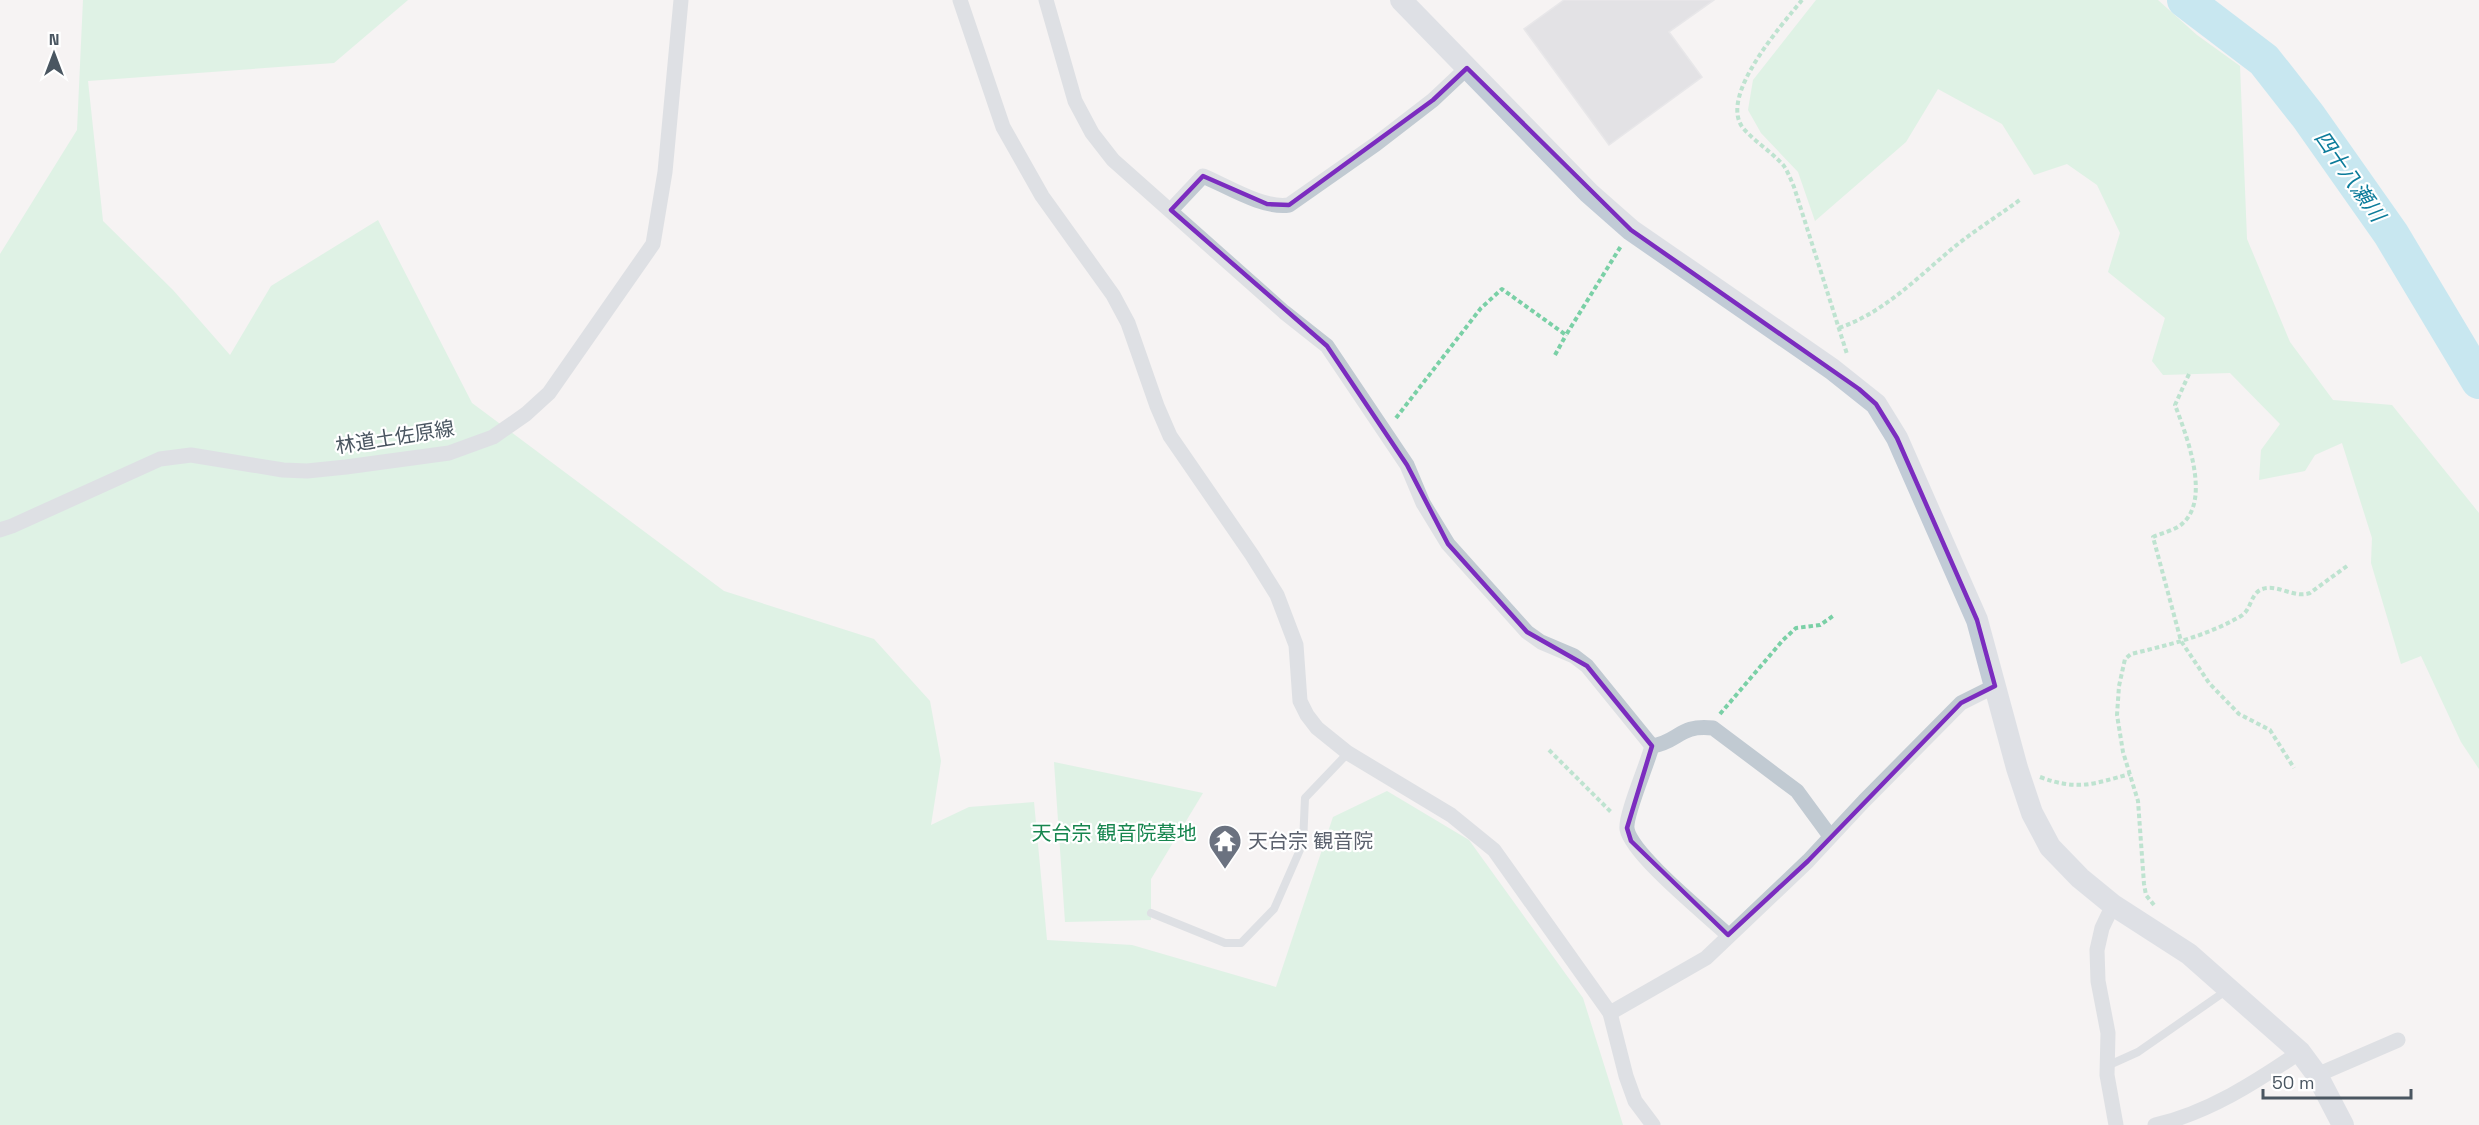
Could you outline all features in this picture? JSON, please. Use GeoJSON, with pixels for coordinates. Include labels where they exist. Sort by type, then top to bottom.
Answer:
{"type":"FeatureCollection","features":[{"type":"Feature","properties":{"kind":"street","name":"林道土佐原線"},"geometry":{"type":"LineString","coordinates":[[0,530],[160,459],[191,454],[283,470],[307,471],[346,467],[449,453],[493,437],[526,414],[549,393],[653,244],[665,172],[681,0]]}},
{"type":"Feature","properties":{"kind":"street"},"geometry":{"type":"LineString","coordinates":[[960,0],[1004,127],[1042,196],[1113,295],[1128,324],[1170,436],[1277,595],[1296,645],[1300,701],[1307,715],[1317,728],[1348,753],[1451,815],[1494,850],[1610,1013],[1626,1076],[1635,1101],[1653,1125]]}},
{"type":"Feature","properties":{"kind":"street"},"geometry":{"type":"LineString","coordinates":[[1046,0],[1075,101],[1092,133],[1113,160],[1284,312],[1326,346],[1407,465],[1423,503],[1448,544],[1527,632],[1541,642],[1574,656],[1587,666],[1652,746]]}},
{"type":"Feature","properties":{"kind":"street"},"geometry":{"type":"LineString","coordinates":[[1401,0],[1589,194],[1631,230],[1832,369],[1876,404],[1897,438],[1977,620],[2017,768],[2032,813],[2050,847],[2080,878],[2113,905],[2189,954],[2300,1052],[2317,1075],[2343,1125]]}},
{"type":"Feature","properties":{"kind":"street"},"geometry":{"type":"LineString","coordinates":[[1171,210],[1203,176],[1267,204],[1279,207],[1289,205],[1348,165],[1433,100],[1467,68]]}},
{"type":"Feature","properties":{"kind":"street"},"geometry":{"type":"LineString","coordinates":[[1610,1013],[1706,958],[1808,861],[1962,703],[1995,686]]}},
{"type":"Feature","properties":{"kind":"street"},"geometry":{"type":"LineString","coordinates":[[1652,746],[1660,745],[1696,726],[1713,728],[1797,791],[1830,836]]}},
{"type":"Feature","properties":{"kind":"street"},"geometry":{"type":"LineString","coordinates":[[1652,746],[1627,828],[1632,841],[1646,859],[1728,935]]}},
{"type":"Feature","properties":{"kind":"street"},"geometry":{"type":"LineString","coordinates":[[2113,905],[2102,928],[2097,950],[2098,981],[2108,1033],[2107,1075],[2116,1125]]}},
{"type":"Feature","properties":{"kind":"street"},"geometry":{"type":"LineString","coordinates":[[2317,1075],[2398,1040]]}},
{"type":"Feature","properties":{"kind":"street"},"geometry":{"type":"LineString","coordinates":[[2155,1125],[2211,1105],[2256,1082],[2300,1052]]}},
{"type":"Feature","properties":{"kind":"lane"},"geometry":{"type":"LineString","coordinates":[[1151,913],[1225,943],[1241,943],[1274,909],[1303,843],[1305,798],[1348,753]]}},
{"type":"Feature","properties":{"kind":"lane"},"geometry":{"type":"LineString","coordinates":[[2107,1066],[2138,1052],[2229,989]]}},
{"type":"Feature","properties":{"kind":"path"},"geometry":{"type":"LineString","coordinates":[[1802,0],[1774,36],[1742,86],[1737,106],[1737,119],[1744,129],[1785,167],[1794,187],[1848,358]]}},
{"type":"Feature","properties":{"kind":"path"},"geometry":{"type":"LineString","coordinates":[[1839,328],[1884,306],[1948,252],[2021,199]]}},
{"type":"Feature","properties":{"kind":"path"},"geometry":{"type":"LineString","coordinates":[[1555,355],[1631,230]]}},
{"type":"Feature","properties":{"kind":"path"},"geometry":{"type":"LineString","coordinates":[[1386,432],[1481,308],[1502,289],[1566,335]]}},
{"type":"Feature","properties":{"kind":"path"},"geometry":{"type":"LineString","coordinates":[[2189,374],[2175,405],[2195,476],[2194,505],[2189,517],[2181,525],[2153,537],[2181,641],[2209,684],[2239,714],[2270,730],[2294,768]]}},
{"type":"Feature","properties":{"kind":"path"},"geometry":{"type":"LineString","coordinates":[[2155,907],[2146,895],[2138,801],[2123,752],[2117,715],[2119,686],[2125,659],[2131,654],[2210,631],[2244,615],[2261,589],[2271,588],[2302,596],[2310,593],[2347,566]]}},
{"type":"Feature","properties":{"kind":"path"},"geometry":{"type":"LineString","coordinates":[[1713,728],[1716,719],[1783,640],[1796,628],[1820,625],[1833,616]]}},
{"type":"Feature","properties":{"kind":"path"},"geometry":{"type":"LineString","coordinates":[[1549,750],[1627,828]]}},
{"type":"Feature","properties":{"kind":"path"},"geometry":{"type":"LineString","coordinates":[[2017,768],[2062,785],[2089,785],[2130,774]]}},
{"type":"Feature","properties":{"kind":"highlighted area"},"geometry":{"type":"Polygon","coordinates":[[[1467,68],[1631,230],[1859,389],[1876,404],[1897,438],[1977,620],[1995,686],[1961,703],[1808,861],[1728,935],[1631,841],[1627,828],[1652,746],[1587,666],[1527,632],[1448,544],[1407,465],[1327,346],[1171,210],[1203,176],[1267,204],[1289,205],[1433,100],[1467,68]]]}},
{"type":"Feature","properties":{"kind":"green space"},"geometry":{"type":"Polygon","coordinates":[[[83,0],[408,0],[334,63],[88,81],[103,221],[173,290],[230,355],[271,286],[378,220],[472,403],[724,591],[874,639],[930,701],[941,761],[931,825],[969,807],[1034,802],[1047,940],[1132,945],[1276,987],[1333,817],[1387,791],[1469,840],[1583,998],[1623,1125],[0,1125],[0,254],[77,130],[83,0]]]}},
{"type":"Feature","properties":{"kind":"green space"},"geometry":{"type":"Polygon","coordinates":[[[1816,0],[2158,0],[2197,35],[2240,66],[2247,239],[2290,342],[2333,400],[2392,405],[2479,513],[2479,769],[2461,742],[2421,656],[2401,664],[2371,563],[2372,538],[2342,443],[2315,455],[2305,471],[2259,480],[2261,450],[2280,424],[2230,373],[2163,375],[2152,361],[2165,318],[2108,272],[2120,233],[2097,185],[2067,164],[2034,175],[2002,124],[1938,89],[1906,142],[1815,221],[1798,172],[1761,133],[1748,110],[1753,80],[1816,0]]]}},
{"type":"Feature","properties":{"kind":"green space","name":"天台宗 観音院墓地"},"geometry":{"type":"Polygon","coordinates":[[[1054,762],[1203,793],[1151,879],[1151,920],[1065,922],[1054,762]]]}},
{"type":"Feature","properties":{"kind":"building"},"geometry":{"type":"Polygon","coordinates":[[[1564,0],[1714,0],[1669,32],[1702,77],[1609,145],[1524,29],[1564,0]]]}},
{"type":"Feature","properties":{"kind":"waterway","name":"四十八瀬川"},"geometry":{"type":"LineString","coordinates":[[2185,0],[2264,60],[2308,116],[2391,234],[2479,381]]}},
{"type":"Feature","properties":{"kind":"place","name":"天台宗 観音院"},"geometry":{"type":"Point","coordinates":[1225,870]}}]}
